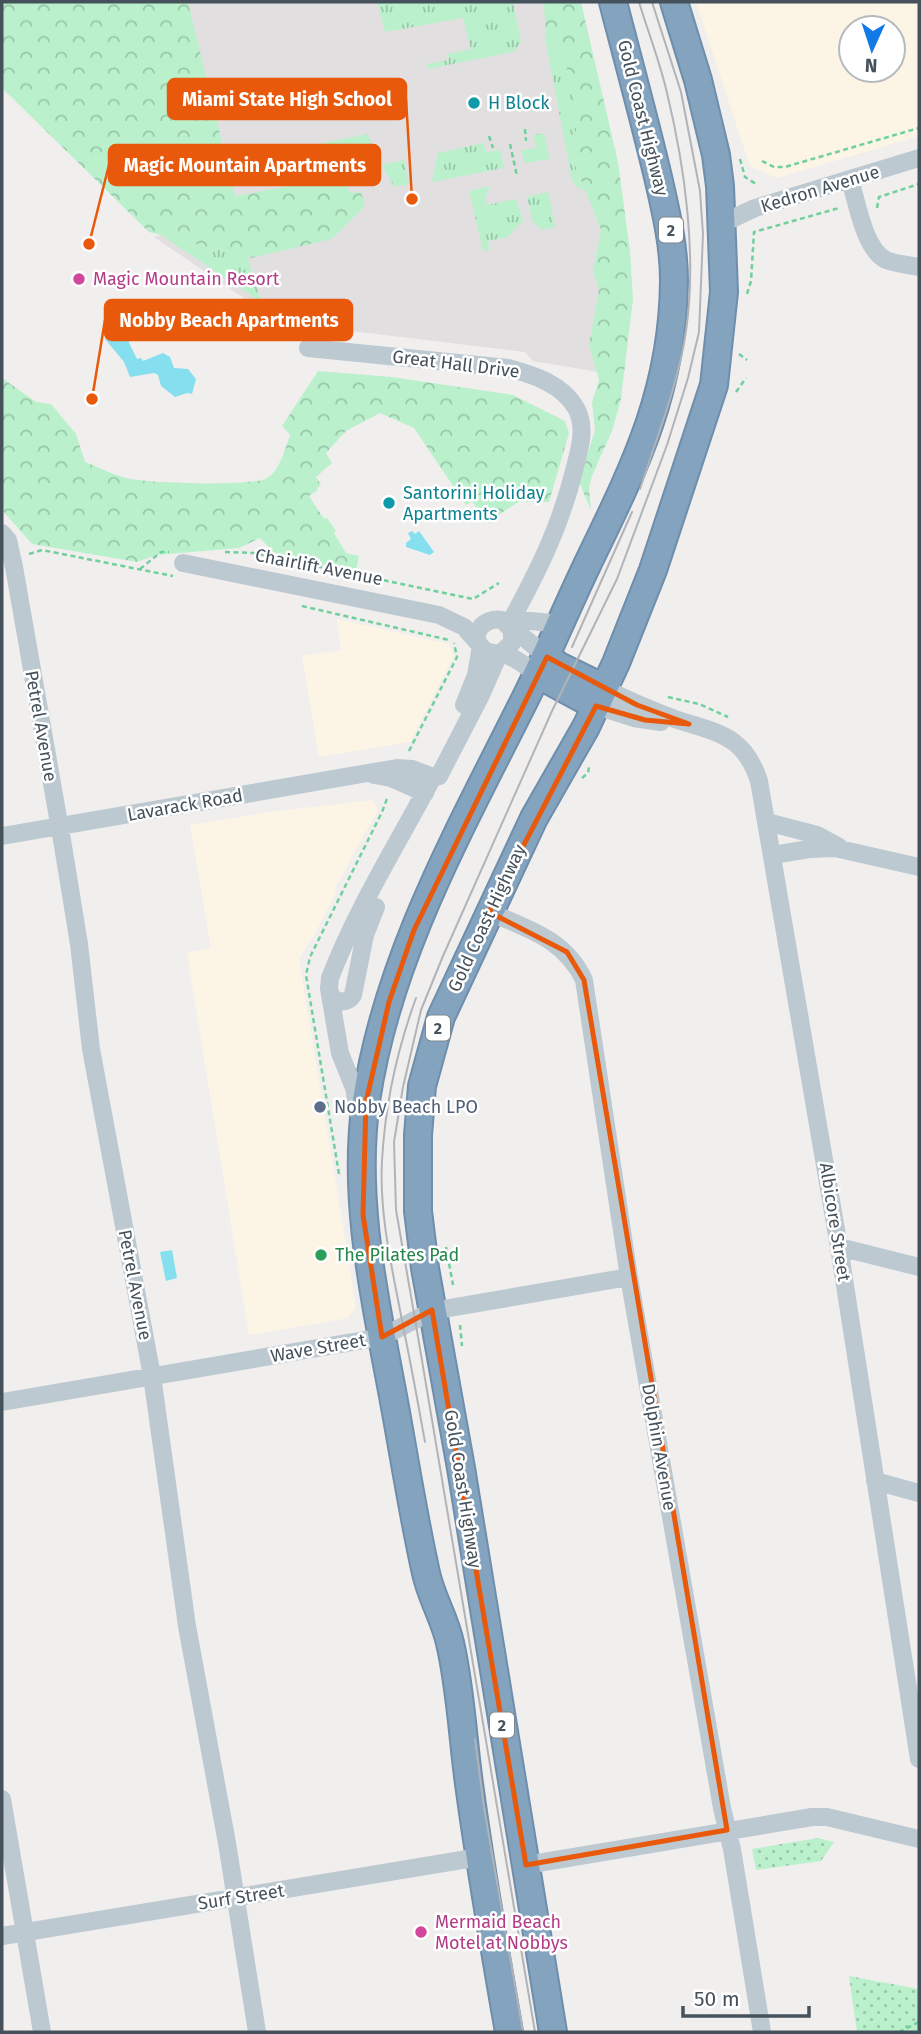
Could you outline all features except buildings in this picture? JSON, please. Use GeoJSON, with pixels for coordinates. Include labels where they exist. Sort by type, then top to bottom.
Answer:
{"type":"FeatureCollection","features":[{"type":"Feature","properties":{"kind":"highway","name":"Gold Coast Highway"},"geometry":{"type":"LineString","coordinates":[[509,2032],[480,1857],[451,1644],[427,1580],[382,1337],[363,1215],[363,1138],[366,1102],[378,1043],[403,958],[463,821],[542,665],[641,450],[664,382],[672,332],[674,282],[671,225],[613,2]]}},
{"type":"Feature","properties":{"kind":"highway","name":"Gold Coast Highway"},"geometry":{"type":"LineString","coordinates":[[553,2032],[421,1237],[417,1175],[422,1086],[442,1017],[489,912],[534,818],[600,697],[653,570],[714,385],[724,292],[723,223],[716,155],[698,80],[674,2]]}},
{"type":"Feature","properties":{"kind":"highway"},"geometry":{"type":"LineString","coordinates":[[542,665],[600,697]]}},
{"type":"Feature","properties":{"kind":"street","name":"Kedron Avenue"},"geometry":{"type":"LineString","coordinates":[[723,223],[755,208],[919,158]]}},
{"type":"Feature","properties":{"kind":"street"},"geometry":{"type":"LineString","coordinates":[[850,180],[866,233],[875,251],[887,260],[919,267]]}},
{"type":"Feature","properties":{"kind":"street","name":"Great Hall Drive"},"geometry":{"type":"LineString","coordinates":[[308,348],[508,368],[553,385],[576,408],[580,417],[581,442],[567,499],[551,544],[505,621]]}},
{"type":"Feature","properties":{"kind":"street","name":"Petrel Avenue"},"geometry":{"type":"LineString","coordinates":[[5,536],[79,944],[95,1074],[152,1376],[187,1626],[257,2032]]}},
{"type":"Feature","properties":{"kind":"street","name":"Chairlift Avenue"},"geometry":{"type":"LineString","coordinates":[[179,557],[439,615],[560,624]]}},
{"type":"Feature","properties":{"kind":"street","name":"Chairlift Avenue"},"geometry":{"type":"LineString","coordinates":[[439,615],[464,627],[489,653],[500,653],[521,662],[542,665]]}},
{"type":"Feature","properties":{"kind":"street"},"geometry":{"type":"LineString","coordinates":[[480,645],[477,638],[479,628],[486,621],[505,621],[542,665]]}},
{"type":"Feature","properties":{"kind":"street"},"geometry":{"type":"LineString","coordinates":[[500,653],[508,649],[513,640],[513,633],[505,621]]}},
{"type":"Feature","properties":{"kind":"street","name":"Gold Coast Highway"},"geometry":{"type":"LineString","coordinates":[[363,1138],[354,1088],[341,1052],[330,978],[389,856],[429,785],[431,772],[474,680],[480,645]]}},
{"type":"Feature","properties":{"kind":"street","name":"Gold Coast Highway"},"geometry":{"type":"LineString","coordinates":[[429,785],[439,776],[477,705],[500,653]]}},
{"type":"Feature","properties":{"kind":"street","name":"Albicore Street"},"geometry":{"type":"LineString","coordinates":[[600,697],[645,720],[689,723],[727,736],[748,757],[759,781],[916,1715],[919,1759]]}},
{"type":"Feature","properties":{"kind":"street","name":"Lavarack Road"},"geometry":{"type":"LineString","coordinates":[[2,836],[401,768],[429,785]]}},
{"type":"Feature","properties":{"kind":"street","name":"Gold Coast Highway"},"geometry":{"type":"LineString","coordinates":[[330,992],[334,999],[341,1002],[354,995],[367,929],[398,860],[410,822]]}},
{"type":"Feature","properties":{"kind":"street"},"geometry":{"type":"LineString","coordinates":[[767,822],[817,835],[845,849]]}},
{"type":"Feature","properties":{"kind":"street"},"geometry":{"type":"LineString","coordinates":[[773,855],[816,848],[845,849],[919,867]]}},
{"type":"Feature","properties":{"kind":"street","name":"Dolphin Avenue"},"geometry":{"type":"LineString","coordinates":[[489,912],[551,941],[567,952],[577,965],[583,980],[629,1277],[732,1849],[762,2032]]}},
{"type":"Feature","properties":{"kind":"street"},"geometry":{"type":"LineString","coordinates":[[839,1247],[919,1267]]}},
{"type":"Feature","properties":{"kind":"street","name":"Wave Street"},"geometry":{"type":"LineString","coordinates":[[2,1402],[382,1337],[432,1311],[629,1277]]}},
{"type":"Feature","properties":{"kind":"street"},"geometry":{"type":"LineString","coordinates":[[875,1481],[919,1493]]}},
{"type":"Feature","properties":{"kind":"street"},"geometry":{"type":"LineString","coordinates":[[2,1799],[42,2032]]}},
{"type":"Feature","properties":{"kind":"street"},"geometry":{"type":"LineString","coordinates":[[526,1865],[812,1817],[827,1817],[919,1839]]}},
{"type":"Feature","properties":{"kind":"street","name":"Surf Street"},"geometry":{"type":"LineString","coordinates":[[2,1937],[480,1857]]}},
{"type":"Feature","properties":{"kind":"path"},"geometry":{"type":"LineString","coordinates":[[303,100],[392,81]]}},
{"type":"Feature","properties":{"kind":"path","name":"Kedron Avenue"},"geometry":{"type":"LineString","coordinates":[[762,160],[774,167],[785,167],[919,128]]}},
{"type":"Feature","properties":{"kind":"path"},"geometry":{"type":"LineString","coordinates":[[524,129],[526,141]]}},
{"type":"Feature","properties":{"kind":"path"},"geometry":{"type":"LineString","coordinates":[[489,136],[493,148]]}},
{"type":"Feature","properties":{"kind":"path"},"geometry":{"type":"LineString","coordinates":[[510,144],[517,176]]}},
{"type":"Feature","properties":{"kind":"path","name":"Kedron Avenue"},"geometry":{"type":"LineString","coordinates":[[876,212],[879,197],[919,184]]}},
{"type":"Feature","properties":{"kind":"path","name":"Kedron Avenue"},"geometry":{"type":"LineString","coordinates":[[754,232],[839,208]]}},
{"type":"Feature","properties":{"kind":"path"},"geometry":{"type":"LineString","coordinates":[[140,569],[161,552],[179,557]]}},
{"type":"Feature","properties":{"kind":"path","name":"Chairlift Avenue"},"geometry":{"type":"LineString","coordinates":[[214,552],[254,553],[472,599],[499,583]]}},
{"type":"Feature","properties":{"kind":"path"},"geometry":{"type":"LineString","coordinates":[[406,758],[457,657],[457,649]]}},
{"type":"Feature","properties":{"kind":"path"},"geometry":{"type":"LineString","coordinates":[[445,1242],[453,1285]]}},
{"type":"Feature","properties":{"kind":"path"},"geometry":{"type":"LineString","coordinates":[[899,2032],[919,2022]]}},
{"type":"Feature","properties":{"kind":"highlighted area"},"geometry":{"type":"Polygon","coordinates":[[[547,657],[637,705],[689,724],[645,720],[596,706],[489,912],[567,952],[584,980],[727,1830],[526,1865],[432,1310],[382,1337],[363,1215],[366,1102],[389,1002],[414,930],[547,657]]]}},
{"type":"Feature","properties":{"kind":"shaded area"},"geometry":{"type":"Polygon","coordinates":[[[120,2],[565,2],[613,247],[604,373],[533,361],[525,352],[335,329],[316,319],[261,310],[154,237],[226,218],[120,2]]]}},
{"type":"Feature","properties":{"kind":"shaded area"},"geometry":{"type":"Polygon","coordinates":[[[696,2],[919,2],[919,136],[777,178],[750,166],[696,2]]]}},
{"type":"Feature","properties":{"kind":"shaded area"},"geometry":{"type":"Polygon","coordinates":[[[337,619],[449,644],[454,655],[410,742],[319,757],[302,656],[341,650],[337,619]]]}},
{"type":"Feature","properties":{"kind":"shaded area"},"geometry":{"type":"Polygon","coordinates":[[[373,800],[378,810],[335,888],[336,892],[317,930],[299,959],[356,1307],[348,1318],[249,1335],[187,953],[211,948],[190,825],[373,800]]]}},
{"type":"Feature","properties":{"kind":"green space"},"geometry":{"type":"Polygon","coordinates":[[[2,2],[188,2],[235,196],[344,176],[350,193],[361,192],[365,206],[332,239],[251,258],[149,232],[2,88],[2,2]]]}},
{"type":"Feature","properties":{"kind":"green space"},"geometry":{"type":"Polygon","coordinates":[[[377,2],[513,2],[521,42],[513,52],[428,69],[427,64],[449,60],[448,54],[471,49],[463,18],[385,32],[377,2]]]}},
{"type":"Feature","properties":{"kind":"green space"},"geometry":{"type":"Polygon","coordinates":[[[544,2],[581,2],[618,162],[630,251],[633,299],[621,399],[612,431],[592,476],[589,488],[591,510],[579,482],[595,430],[592,402],[599,380],[589,345],[599,290],[593,271],[601,230],[570,152],[580,116],[570,87],[565,58],[546,44],[544,2]]]}},
{"type":"Feature","properties":{"kind":"green space"},"geometry":{"type":"Polygon","coordinates":[[[546,44],[565,58],[570,87],[580,116],[570,152],[585,191],[577,187],[572,180],[546,44]]]}},
{"type":"Feature","properties":{"kind":"green space"},"geometry":{"type":"Polygon","coordinates":[[[544,133],[550,159],[525,163],[521,150],[536,148],[533,135],[544,133]]]}},
{"type":"Feature","properties":{"kind":"green space"},"geometry":{"type":"Polygon","coordinates":[[[368,134],[375,155],[328,165],[322,143],[368,134]]]}},
{"type":"Feature","properties":{"kind":"green space"},"geometry":{"type":"Polygon","coordinates":[[[483,143],[486,152],[500,150],[504,168],[432,182],[438,153],[483,143]]]}},
{"type":"Feature","properties":{"kind":"green space"},"geometry":{"type":"Polygon","coordinates":[[[404,160],[409,184],[394,187],[382,165],[404,160]]]}},
{"type":"Feature","properties":{"kind":"green space"},"geometry":{"type":"Polygon","coordinates":[[[490,186],[485,198],[487,205],[516,199],[523,220],[508,237],[488,241],[489,250],[483,251],[469,191],[490,186]]]}},
{"type":"Feature","properties":{"kind":"green space"},"geometry":{"type":"Polygon","coordinates":[[[548,192],[555,227],[542,230],[532,221],[527,197],[548,192]]]}},
{"type":"Feature","properties":{"kind":"green space"},"geometry":{"type":"Polygon","coordinates":[[[161,235],[247,257],[261,302],[161,235]]]}},
{"type":"Feature","properties":{"kind":"green space"},"geometry":{"type":"Polygon","coordinates":[[[318,371],[392,377],[513,395],[565,421],[569,433],[549,502],[518,502],[500,514],[497,522],[487,523],[472,501],[466,505],[414,428],[380,413],[346,431],[326,453],[332,463],[316,477],[321,485],[309,496],[324,519],[327,518],[336,531],[334,533],[346,553],[359,556],[356,571],[277,556],[260,538],[239,548],[156,555],[137,562],[32,544],[2,510],[2,378],[36,402],[51,404],[76,434],[85,462],[131,479],[179,483],[242,483],[272,475],[282,459],[290,435],[282,426],[318,371]]]}},
{"type":"Feature","properties":{"kind":"green space"},"geometry":{"type":"Polygon","coordinates":[[[818,1838],[834,1842],[821,1861],[756,1870],[752,1849],[818,1838]]]}},
{"type":"Feature","properties":{"kind":"green space"},"geometry":{"type":"Polygon","coordinates":[[[849,1976],[919,1989],[919,2032],[857,2032],[849,1976]]]}},
{"type":"Feature","properties":{"kind":"water"},"geometry":{"type":"Polygon","coordinates":[[[113,326],[124,327],[129,333],[129,343],[137,359],[141,358],[143,361],[163,353],[170,357],[174,368],[188,369],[196,379],[192,394],[175,397],[161,386],[158,375],[154,373],[130,377],[124,362],[105,339],[106,331],[113,326]]]}},
{"type":"Feature","properties":{"kind":"water"},"geometry":{"type":"Polygon","coordinates":[[[412,531],[415,534],[419,531],[434,552],[430,555],[406,547],[406,543],[411,539],[408,533],[412,531]]]}},
{"type":"Feature","properties":{"kind":"water"},"geometry":{"type":"Polygon","coordinates":[[[172,1250],[177,1278],[166,1281],[160,1252],[172,1250]]]}},
{"type":"Feature","properties":{"kind":"tram line"},"geometry":{"type":"LineString","coordinates":[[639,2],[664,81],[673,121],[684,181],[690,242],[689,302],[678,371],[640,489]]}},
{"type":"Feature","properties":{"kind":"tram line"},"geometry":{"type":"LineString","coordinates":[[535,2032],[396,1210],[394,1142],[403,1087],[421,1010],[552,711],[617,579],[667,445],[699,332],[703,234],[700,191],[681,92],[652,2]]}},
{"type":"Feature","properties":{"kind":"tram line"},"geometry":{"type":"LineString","coordinates":[[572,647],[632,512]]}},
{"type":"Feature","properties":{"kind":"tram line"},"geometry":{"type":"LineString","coordinates":[[416,998],[403,1038],[389,1099],[382,1182],[388,1244],[425,1442]]}},
{"type":"Feature","properties":{"kind":"tram line"},"geometry":{"type":"LineString","coordinates":[[475,1739],[484,1807],[523,2032]]}},
{"type":"Feature","properties":{"kind":"place","name":"H Block"},"geometry":{"type":"Point","coordinates":[474,103]}},
{"type":"Feature","properties":{"kind":"place","name":"Miami State High School"},"geometry":{"type":"Point","coordinates":[412,199]}},
{"type":"Feature","properties":{"kind":"place","name":"Magic Mountain Apartments"},"geometry":{"type":"Point","coordinates":[89,244]}},
{"type":"Feature","properties":{"kind":"place","name":"Magic Mountain Resort"},"geometry":{"type":"Point","coordinates":[79,279]}},
{"type":"Feature","properties":{"kind":"place","name":"Nobby Beach Apartments"},"geometry":{"type":"Point","coordinates":[92,399]}},
{"type":"Feature","properties":{"kind":"place","name":"Santorini Holiday Apartments"},"geometry":{"type":"Point","coordinates":[389,503]}},
{"type":"Feature","properties":{"kind":"place","name":"Nobby Beach LPO"},"geometry":{"type":"Point","coordinates":[320,1107]}},
{"type":"Feature","properties":{"kind":"place","name":"The Pilates Pad"},"geometry":{"type":"Point","coordinates":[321,1255]}},
{"type":"Feature","properties":{"kind":"place","name":"Mermaid Beach Motel at Nobbys"},"geometry":{"type":"Point","coordinates":[421,1932]}}]}
